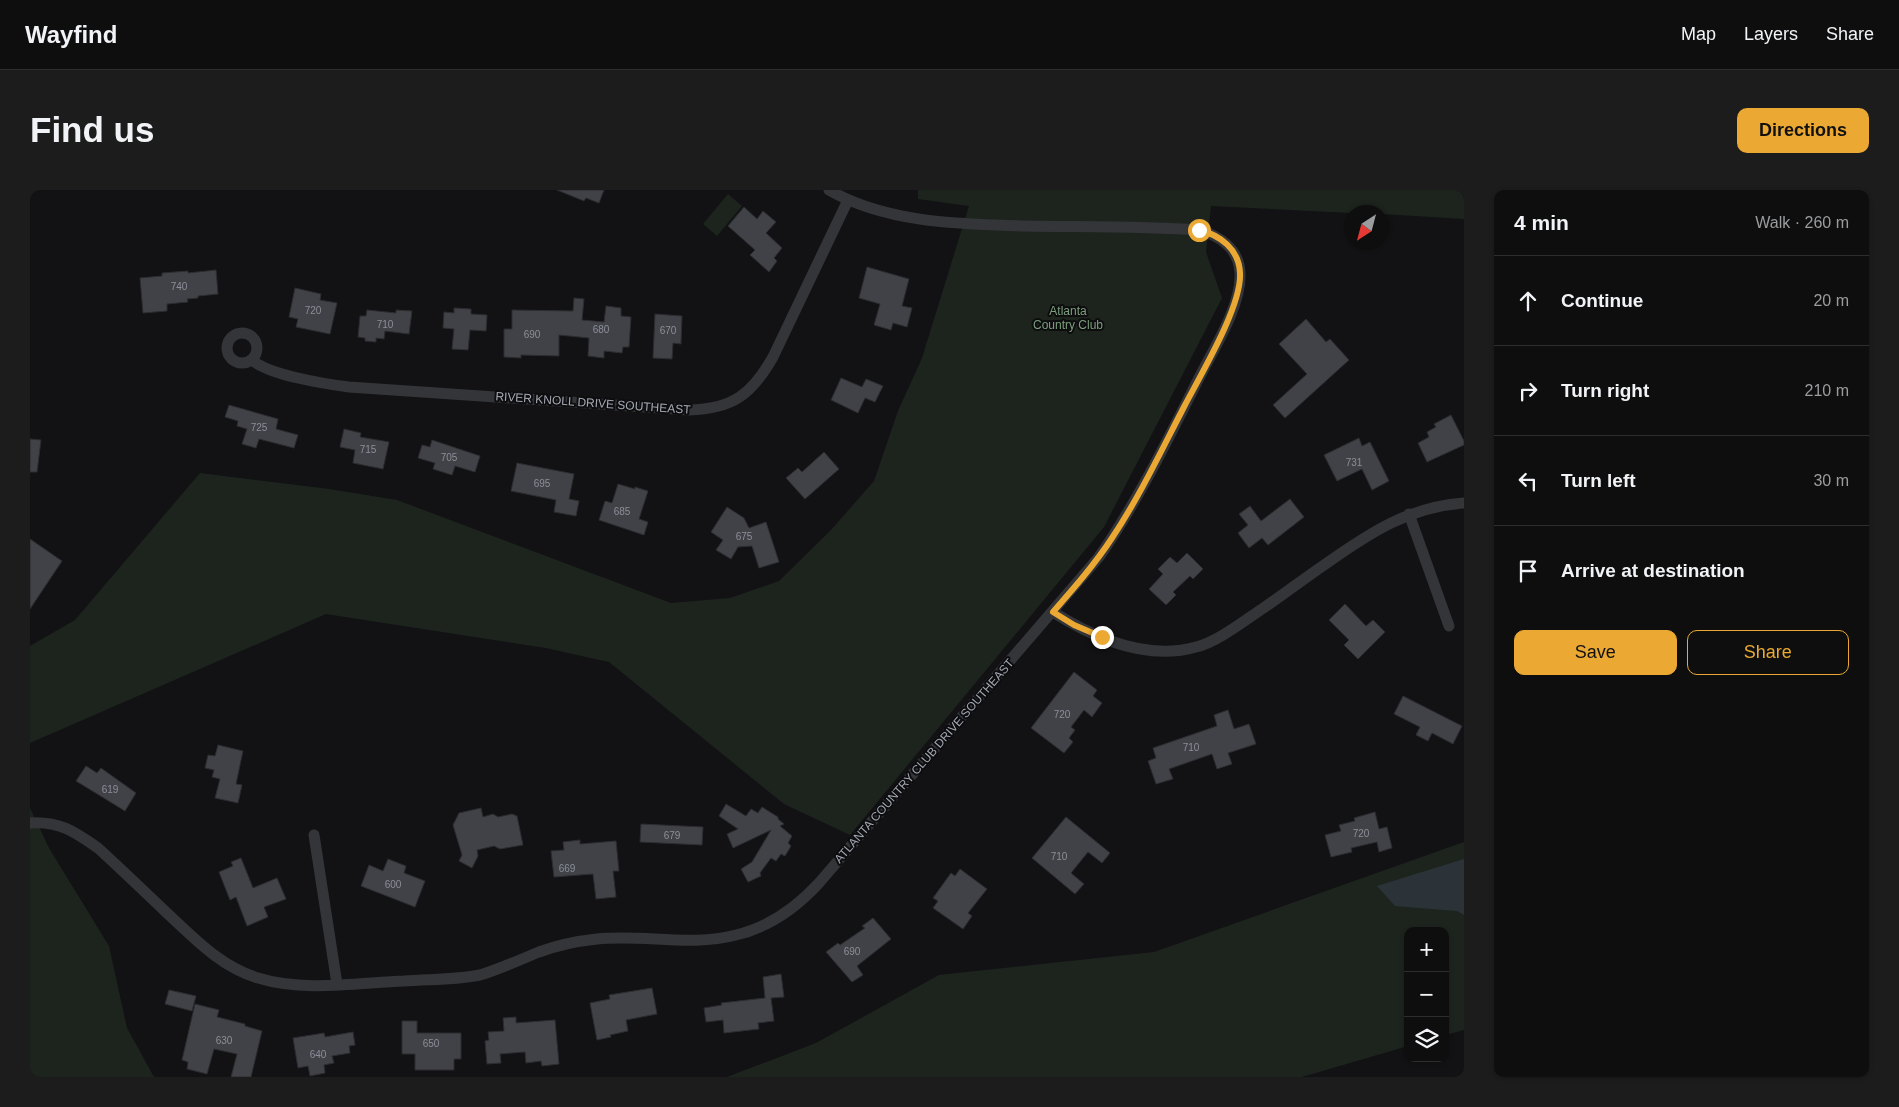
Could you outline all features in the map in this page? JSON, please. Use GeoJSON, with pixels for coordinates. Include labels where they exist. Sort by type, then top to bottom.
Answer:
{"type":"FeatureCollection","features":[{"type":"Feature","properties":{"kind":"street","name":"ATLANTA COUNTRY CLUB DRIVE SOUTHEAST"},"geometry":{"type":"LineString","coordinates":[[30,823],[55,824],[69,828],[98,848],[204,947],[230,967],[257,978],[286,984],[312,986],[461,978],[496,970],[541,952],[579,942],[612,937],[720,939],[768,924],[794,908],[814,889],[1084,576],[1113,537],[1153,466],[1233,310],[1240,278],[1236,258],[1227,244],[1221,239],[1199,230],[944,223],[867,208],[829,190]]}},
{"type":"Feature","properties":{"kind":"street","name":"RIVER KNOLL DRIVE SOUTHEAST"},"geometry":{"type":"LineString","coordinates":[[252,360],[264,368],[326,384],[349,387],[689,410],[720,407],[732,403],[755,386],[764,372],[848,200]]}},
{"type":"Feature","properties":{"kind":"street"},"geometry":{"type":"LineString","coordinates":[[1053,612],[1074,625],[1125,646],[1148,650],[1172,651],[1197,647],[1244,622],[1380,527],[1428,508],[1464,503]]}},
{"type":"Feature","properties":{"kind":"street"},"geometry":{"type":"LineString","coordinates":[[1409,514],[1449,626]]}},
{"type":"Feature","properties":{"kind":"street"},"geometry":{"type":"LineString","coordinates":[[314,835],[337,984]]}},
{"type":"Feature","properties":{"kind":"green space","name":"Atlanta Country Club"},"geometry":{"type":"Polygon","coordinates":[[[918,190],[1464,190],[1464,219],[1389,214],[1389,205],[1344,205],[1344,213],[1211,206],[1206,252],[1222,298],[1104,527],[850,835],[784,804],[609,662],[546,648],[326,614],[30,743],[30,646],[75,620],[200,473],[329,489],[397,500],[671,603],[730,598],[779,581],[831,530],[874,481],[898,411],[922,358],[969,206],[918,199],[918,190]]]}},
{"type":"Feature","properties":{"kind":"green space"},"geometry":{"type":"Polygon","coordinates":[[[728,194],[742,206],[717,236],[703,224],[728,194]]]}},
{"type":"Feature","properties":{"kind":"green space"},"geometry":{"type":"Polygon","coordinates":[[[30,808],[49,848],[109,946],[127,1028],[154,1077],[30,1077],[30,808]]]}},
{"type":"Feature","properties":{"kind":"green space"},"geometry":{"type":"Polygon","coordinates":[[[1464,842],[1464,1030],[1449,1034],[1449,927],[1404,927],[1404,1047],[1302,1077],[727,1077],[816,1043],[939,975],[1154,952],[1464,842]]]}},
{"type":"Feature","properties":{"kind":"shaded area"},"geometry":{"type":"Polygon","coordinates":[[[1464,859],[1464,915],[1457,911],[1395,906],[1377,886],[1464,859]]]}},
{"type":"Feature","properties":{"kind":"building"},"geometry":{"type":"Polygon","coordinates":[[[557,190],[604,190],[599,203],[586,198],[584,201],[557,190]]]}},
{"type":"Feature","properties":{"kind":"building"},"geometry":{"type":"Polygon","coordinates":[[[744,207],[757,219],[763,211],[776,222],[766,233],[782,248],[774,258],[777,261],[769,272],[750,255],[755,250],[728,226],[744,207]]]}},
{"type":"Feature","properties":{"kind":"building"},"geometry":{"type":"Polygon","coordinates":[[[867,267],[909,279],[902,306],[912,308],[907,327],[893,323],[891,330],[874,325],[880,304],[859,298],[867,267]]]}},
{"type":"Feature","properties":{"kind":"building"},"geometry":{"type":"Polygon","coordinates":[[[216,270],[218,294],[198,296],[198,298],[187,299],[188,302],[167,304],[167,311],[143,313],[140,278],[162,276],[162,273],[216,270]]]}},
{"type":"Feature","properties":{"kind":"building"},"geometry":{"type":"Polygon","coordinates":[[[295,288],[321,294],[320,300],[337,303],[330,334],[296,327],[298,319],[289,317],[295,288]]]}},
{"type":"Feature","properties":{"kind":"building"},"geometry":{"type":"Polygon","coordinates":[[[574,298],[584,299],[582,320],[604,322],[606,306],[621,308],[621,316],[631,317],[629,347],[623,347],[622,353],[604,351],[604,358],[588,356],[589,338],[559,335],[559,356],[521,355],[521,358],[504,357],[504,329],[512,329],[512,310],[573,311],[574,298]]]}},
{"type":"Feature","properties":{"kind":"building"},"geometry":{"type":"Polygon","coordinates":[[[454,308],[471,309],[471,314],[487,315],[486,331],[470,330],[468,350],[452,349],[454,329],[443,328],[444,312],[454,313],[454,308]]]}},
{"type":"Feature","properties":{"kind":"building"},"geometry":{"type":"Polygon","coordinates":[[[367,310],[396,313],[396,310],[412,311],[409,334],[385,331],[384,339],[376,338],[376,342],[365,341],[365,338],[358,337],[360,316],[366,316],[367,310]]]}},
{"type":"Feature","properties":{"kind":"building"},"geometry":{"type":"Polygon","coordinates":[[[655,314],[682,316],[681,344],[673,343],[672,359],[653,358],[655,314]]]}},
{"type":"Feature","properties":{"kind":"building"},"geometry":{"type":"Polygon","coordinates":[[[1306,319],[1326,342],[1330,339],[1349,360],[1285,418],[1273,405],[1307,374],[1279,344],[1306,319]]]}},
{"type":"Feature","properties":{"kind":"building"},"geometry":{"type":"Polygon","coordinates":[[[841,378],[862,387],[866,379],[883,386],[875,402],[865,398],[858,413],[831,400],[841,378]]]}},
{"type":"Feature","properties":{"kind":"building"},"geometry":{"type":"Polygon","coordinates":[[[229,405],[278,419],[276,429],[298,435],[294,448],[259,439],[256,448],[242,444],[247,429],[237,426],[238,421],[225,417],[229,405]]]}},
{"type":"Feature","properties":{"kind":"building"},"geometry":{"type":"Polygon","coordinates":[[[1451,415],[1464,441],[1464,445],[1427,462],[1418,443],[1429,437],[1427,432],[1436,427],[1434,424],[1451,415]]]}},
{"type":"Feature","properties":{"kind":"building"},"geometry":{"type":"Polygon","coordinates":[[[344,429],[361,433],[360,437],[389,442],[383,469],[353,463],[355,450],[340,447],[344,429]]]}},
{"type":"Feature","properties":{"kind":"building"},"geometry":{"type":"Polygon","coordinates":[[[1359,438],[1362,446],[1370,442],[1389,481],[1372,490],[1362,469],[1337,481],[1324,455],[1359,438]]]}},
{"type":"Feature","properties":{"kind":"building"},"geometry":{"type":"Polygon","coordinates":[[[30,439],[41,440],[37,472],[30,472],[30,439]]]}},
{"type":"Feature","properties":{"kind":"building"},"geometry":{"type":"Polygon","coordinates":[[[432,440],[480,456],[475,472],[455,466],[452,475],[433,469],[435,463],[418,458],[422,445],[430,447],[432,440]]]}},
{"type":"Feature","properties":{"kind":"building"},"geometry":{"type":"Polygon","coordinates":[[[824,452],[839,469],[805,499],[786,478],[798,468],[802,472],[824,452]]]}},
{"type":"Feature","properties":{"kind":"building"},"geometry":{"type":"Polygon","coordinates":[[[517,463],[574,474],[569,499],[579,501],[576,516],[554,512],[556,500],[511,491],[517,463]]]}},
{"type":"Feature","properties":{"kind":"building"},"geometry":{"type":"Polygon","coordinates":[[[618,484],[648,491],[639,519],[648,522],[644,535],[599,520],[605,501],[612,503],[618,484]]]}},
{"type":"Feature","properties":{"kind":"building"},"geometry":{"type":"Polygon","coordinates":[[[1290,499],[1304,517],[1268,545],[1262,538],[1249,548],[1238,533],[1248,525],[1239,514],[1250,506],[1261,521],[1290,499]]]}},
{"type":"Feature","properties":{"kind":"building"},"geometry":{"type":"Polygon","coordinates":[[[727,507],[744,518],[749,528],[766,522],[779,562],[759,568],[752,546],[738,547],[731,559],[716,550],[723,540],[711,532],[727,507]]]}},
{"type":"Feature","properties":{"kind":"building"},"geometry":{"type":"Polygon","coordinates":[[[30,539],[62,561],[30,609],[30,539]]]}},
{"type":"Feature","properties":{"kind":"building"},"geometry":{"type":"Polygon","coordinates":[[[1187,553],[1203,569],[1193,579],[1190,576],[1173,592],[1176,595],[1166,605],[1149,589],[1163,574],[1158,569],[1170,557],[1177,563],[1187,553]]]}},
{"type":"Feature","properties":{"kind":"building"},"geometry":{"type":"Polygon","coordinates":[[[1345,604],[1366,626],[1373,620],[1385,632],[1358,659],[1344,645],[1349,640],[1329,620],[1345,604]]]}},
{"type":"Feature","properties":{"kind":"building"},"geometry":{"type":"Polygon","coordinates":[[[1074,672],[1097,690],[1093,696],[1102,703],[1092,717],[1084,710],[1071,727],[1075,730],[1069,738],[1073,742],[1064,753],[1031,728],[1074,672]]]}},
{"type":"Feature","properties":{"kind":"building"},"geometry":{"type":"Polygon","coordinates":[[[1403,696],[1462,726],[1453,744],[1432,733],[1428,741],[1416,735],[1420,727],[1394,714],[1403,696]]]}},
{"type":"Feature","properties":{"kind":"building"},"geometry":{"type":"Polygon","coordinates":[[[1228,710],[1234,729],[1249,724],[1256,744],[1228,753],[1232,764],[1217,769],[1212,754],[1169,769],[1173,779],[1156,784],[1148,761],[1156,758],[1153,748],[1217,726],[1214,715],[1228,710]]]}},
{"type":"Feature","properties":{"kind":"building"},"geometry":{"type":"Polygon","coordinates":[[[218,745],[243,751],[236,784],[242,785],[238,803],[215,798],[220,779],[212,777],[214,770],[205,768],[208,755],[215,756],[218,745]]]}},
{"type":"Feature","properties":{"kind":"building"},"geometry":{"type":"Polygon","coordinates":[[[86,766],[97,773],[101,768],[136,793],[125,811],[76,781],[86,766]]]}},
{"type":"Feature","properties":{"kind":"building"},"geometry":{"type":"Polygon","coordinates":[[[726,804],[746,816],[751,809],[758,813],[762,807],[778,817],[784,824],[780,826],[792,836],[788,843],[791,846],[785,856],[781,854],[776,861],[771,858],[760,873],[761,876],[748,882],[741,869],[752,862],[771,830],[733,848],[727,834],[738,829],[719,816],[726,804]]]}},
{"type":"Feature","properties":{"kind":"building"},"geometry":{"type":"Polygon","coordinates":[[[481,808],[483,817],[493,814],[498,817],[512,814],[517,816],[523,845],[500,849],[494,846],[477,850],[478,856],[472,868],[459,861],[462,855],[453,825],[459,813],[481,808]]]}},
{"type":"Feature","properties":{"kind":"building"},"geometry":{"type":"Polygon","coordinates":[[[1375,812],[1379,829],[1387,827],[1392,848],[1379,852],[1377,842],[1351,848],[1352,852],[1331,857],[1325,835],[1341,831],[1339,825],[1355,821],[1354,818],[1375,812]]]}},
{"type":"Feature","properties":{"kind":"building"},"geometry":{"type":"Polygon","coordinates":[[[1066,817],[1110,853],[1102,863],[1088,852],[1071,873],[1084,884],[1075,894],[1032,858],[1066,817]]]}},
{"type":"Feature","properties":{"kind":"building"},"geometry":{"type":"Polygon","coordinates":[[[641,824],[703,827],[702,845],[640,842],[641,824]]]}},
{"type":"Feature","properties":{"kind":"building"},"geometry":{"type":"Polygon","coordinates":[[[580,840],[580,844],[616,841],[619,871],[613,871],[616,897],[596,899],[593,874],[554,877],[551,851],[564,850],[563,842],[580,840]]]}},
{"type":"Feature","properties":{"kind":"building"},"geometry":{"type":"Polygon","coordinates":[[[241,858],[253,888],[277,878],[286,899],[264,907],[268,917],[247,926],[236,897],[230,900],[219,872],[233,866],[231,862],[241,858]]]}},
{"type":"Feature","properties":{"kind":"building"},"geometry":{"type":"Polygon","coordinates":[[[388,859],[406,866],[404,873],[425,881],[415,907],[361,886],[369,865],[383,871],[388,859]]]}},
{"type":"Feature","properties":{"kind":"building"},"geometry":{"type":"Polygon","coordinates":[[[960,869],[987,889],[968,913],[972,916],[963,929],[933,908],[938,901],[933,898],[951,873],[955,876],[960,869]]]}},
{"type":"Feature","properties":{"kind":"building"},"geometry":{"type":"Polygon","coordinates":[[[873,918],[891,939],[857,966],[863,975],[852,982],[826,952],[865,928],[862,926],[873,918]]]}},
{"type":"Feature","properties":{"kind":"building"},"geometry":{"type":"Polygon","coordinates":[[[781,974],[784,997],[771,998],[774,1021],[758,1023],[759,1029],[724,1033],[723,1020],[706,1022],[704,1008],[722,1005],[721,1003],[765,998],[763,977],[781,974]]]}},
{"type":"Feature","properties":{"kind":"building"},"geometry":{"type":"Polygon","coordinates":[[[652,988],[657,1014],[626,1020],[628,1031],[597,1040],[590,1003],[610,999],[609,995],[652,988]]]}},
{"type":"Feature","properties":{"kind":"building"},"geometry":{"type":"Polygon","coordinates":[[[169,990],[196,996],[192,1011],[165,1004],[169,990]]]}},
{"type":"Feature","properties":{"kind":"building"},"geometry":{"type":"Polygon","coordinates":[[[195,1004],[219,1010],[217,1017],[245,1024],[245,1026],[262,1031],[251,1077],[231,1077],[237,1054],[214,1049],[207,1074],[187,1069],[188,1062],[182,1060],[195,1004]]]}},
{"type":"Feature","properties":{"kind":"building"},"geometry":{"type":"Polygon","coordinates":[[[516,1017],[516,1023],[555,1020],[559,1064],[542,1066],[541,1061],[526,1063],[525,1052],[500,1054],[501,1063],[487,1064],[485,1041],[489,1040],[488,1032],[504,1031],[503,1018],[516,1017]]]}},
{"type":"Feature","properties":{"kind":"building"},"geometry":{"type":"Polygon","coordinates":[[[402,1021],[417,1021],[417,1033],[461,1033],[461,1059],[454,1059],[454,1070],[415,1070],[415,1054],[402,1054],[402,1021]]]}},
{"type":"Feature","properties":{"kind":"building"},"geometry":{"type":"Polygon","coordinates":[[[353,1032],[355,1045],[349,1046],[350,1053],[332,1056],[334,1063],[324,1065],[325,1073],[310,1076],[308,1066],[298,1068],[293,1038],[324,1033],[325,1037],[353,1032]]]}},
{"type":"Feature","properties":{"kind":"route"},"geometry":{"type":"LineString","coordinates":[[1102,637],[1074,625],[1053,612],[1099,557],[1122,522],[1149,475],[1233,310],[1240,278],[1239,264],[1227,244],[1207,232],[1199,230]]}}]}
